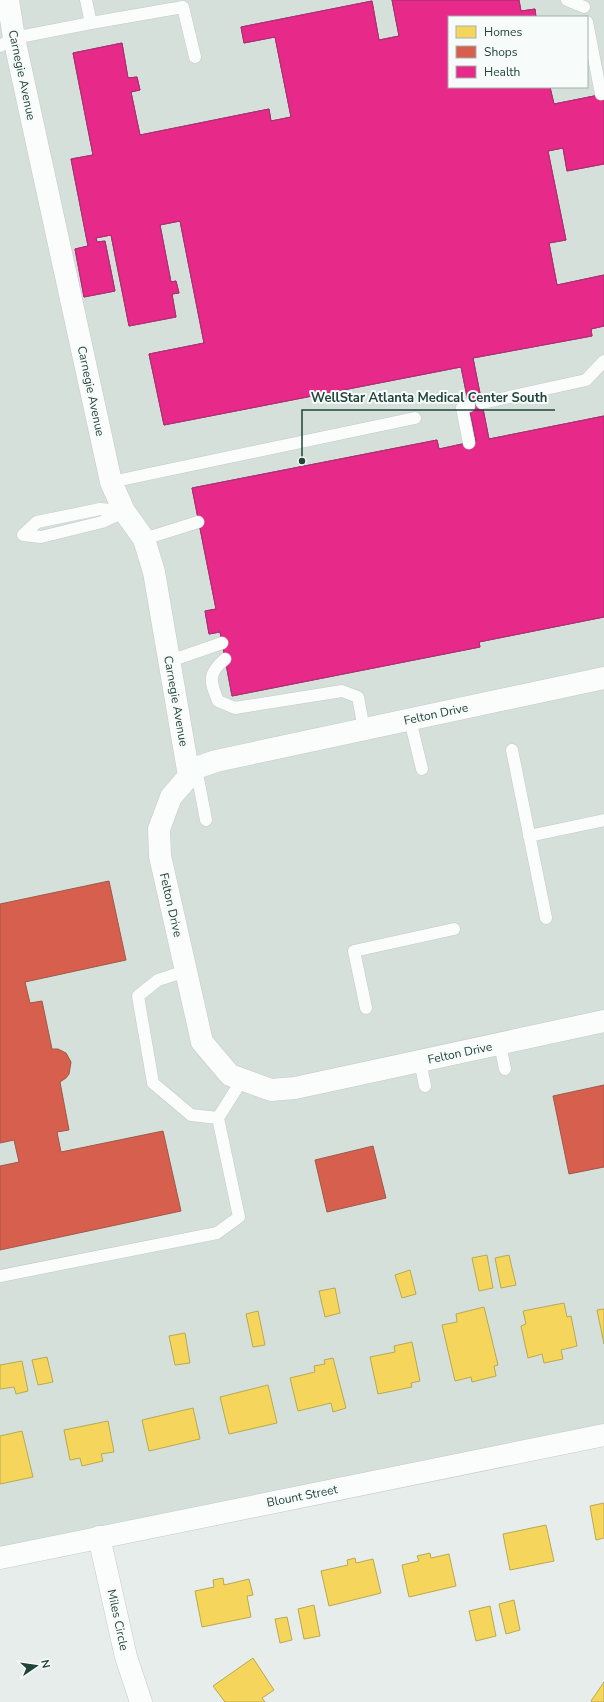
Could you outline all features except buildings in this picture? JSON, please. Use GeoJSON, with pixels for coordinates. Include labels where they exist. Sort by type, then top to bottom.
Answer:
{"type":"FeatureCollection","features":[{"type":"Feature","properties":{"kind":"street","name":"Carnegie Avenue"},"geometry":{"type":"LineString","coordinates":[[8,0],[5,40],[111,482],[124,512],[144,540],[154,572],[170,661],[193,772]]}},
{"type":"Feature","properties":{"kind":"street","name":"Felton Drive"},"geometry":{"type":"LineString","coordinates":[[604,678],[216,761],[193,772],[171,797],[159,829],[160,856],[202,1042],[230,1075],[271,1090],[296,1088],[604,1021]]}},
{"type":"Feature","properties":{"kind":"street","name":"Blount Street"},"geometry":{"type":"LineString","coordinates":[[0,1558],[604,1435]]}},
{"type":"Feature","properties":{"kind":"street","name":"Miles Circle"},"geometry":{"type":"LineString","coordinates":[[99,1537],[126,1657],[141,1702]]}},
{"type":"Feature","properties":{"kind":"lane"},"geometry":{"type":"LineString","coordinates":[[86,0],[91,23]]}},
{"type":"Feature","properties":{"kind":"lane"},"geometry":{"type":"LineString","coordinates":[[567,0],[584,8]]}},
{"type":"Feature","properties":{"kind":"lane"},"geometry":{"type":"LineString","coordinates":[[5,40],[183,7],[194,57]]}},
{"type":"Feature","properties":{"kind":"lane"},"geometry":{"type":"LineString","coordinates":[[588,27],[601,94]]}},
{"type":"Feature","properties":{"kind":"lane"},"geometry":{"type":"LineString","coordinates":[[482,403],[586,380],[604,361]]}},
{"type":"Feature","properties":{"kind":"lane"},"geometry":{"type":"LineString","coordinates":[[469,406],[462,408],[469,443]]}},
{"type":"Feature","properties":{"kind":"lane"},"geometry":{"type":"LineString","coordinates":[[111,482],[415,418]]}},
{"type":"Feature","properties":{"kind":"lane"},"geometry":{"type":"LineString","coordinates":[[100,509],[124,512],[102,522],[72,530],[41,536],[23,535],[37,522],[100,509]]}},
{"type":"Feature","properties":{"kind":"lane"},"geometry":{"type":"LineString","coordinates":[[144,540],[198,522]]}},
{"type":"Feature","properties":{"kind":"lane"},"geometry":{"type":"LineString","coordinates":[[170,661],[222,643]]}},
{"type":"Feature","properties":{"kind":"lane"},"geometry":{"type":"LineString","coordinates":[[225,659],[216,667],[211,682],[218,701],[235,708],[342,691],[358,697],[364,730]]}},
{"type":"Feature","properties":{"kind":"lane"},"geometry":{"type":"LineString","coordinates":[[410,720],[422,769]]}},
{"type":"Feature","properties":{"kind":"lane"},"geometry":{"type":"LineString","coordinates":[[512,750],[546,918]]}},
{"type":"Feature","properties":{"kind":"lane"},"geometry":{"type":"LineString","coordinates":[[193,772],[206,820]]}},
{"type":"Feature","properties":{"kind":"lane"},"geometry":{"type":"LineString","coordinates":[[529,836],[604,820]]}},
{"type":"Feature","properties":{"kind":"lane"},"geometry":{"type":"LineString","coordinates":[[366,1008],[354,951],[454,929]]}},
{"type":"Feature","properties":{"kind":"lane"},"geometry":{"type":"LineString","coordinates":[[186,971],[158,980],[138,996],[153,1083],[191,1115],[218,1118]]}},
{"type":"Feature","properties":{"kind":"lane"},"geometry":{"type":"LineString","coordinates":[[500,1044],[505,1069]]}},
{"type":"Feature","properties":{"kind":"lane"},"geometry":{"type":"LineString","coordinates":[[420,1061],[425,1086]]}},
{"type":"Feature","properties":{"kind":"lane"},"geometry":{"type":"LineString","coordinates":[[0,1276],[217,1233],[239,1217],[218,1118],[242,1080]]}},
{"type":"Feature","properties":{"kind":"shaded area"},"geometry":{"type":"Polygon","coordinates":[[[0,0],[604,0],[604,1424],[0,1565],[0,0]]]}},
{"type":"Feature","properties":{"kind":"place","name":"WellStar Atlanta Medical Center South"},"geometry":{"type":"Point","coordinates":[302,461]}}]}
